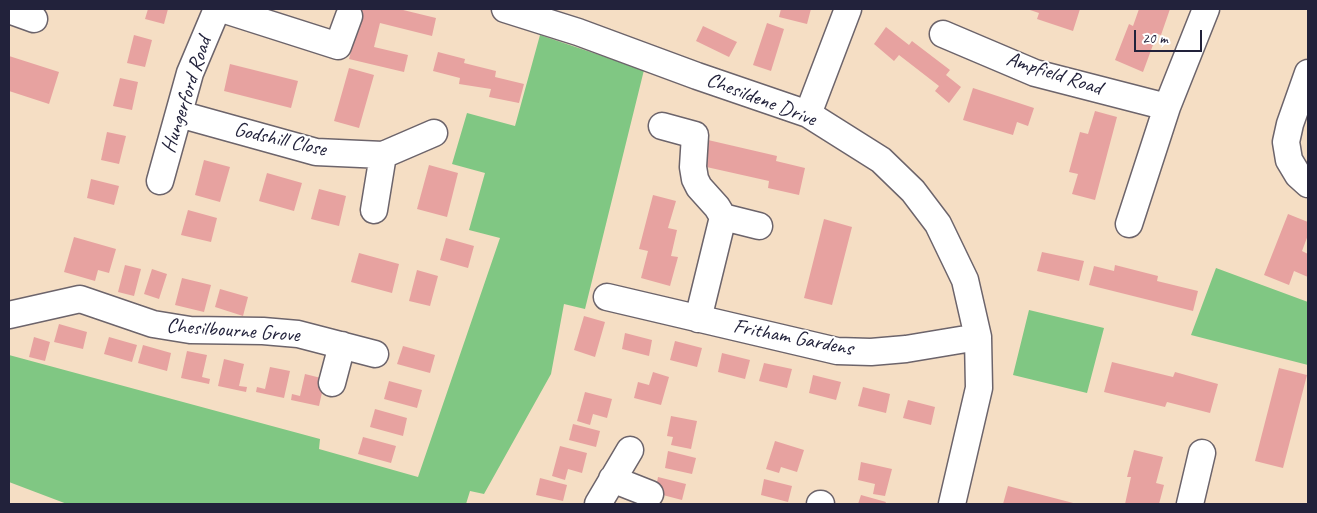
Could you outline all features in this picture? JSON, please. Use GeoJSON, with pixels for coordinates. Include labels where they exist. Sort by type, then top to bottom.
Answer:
{"type":"FeatureCollection","features":[{"type":"Feature","properties":{"kind":"street","name":"Hungerford Road"},"geometry":{"type":"LineString","coordinates":[[160,181],[190,72],[217,9]]}},
{"type":"Feature","properties":{"kind":"street"},"geometry":{"type":"LineString","coordinates":[[222,9],[338,46],[349,16]]}},
{"type":"Feature","properties":{"kind":"street","name":"Chesildene Drive"},"geometry":{"type":"LineString","coordinates":[[505,9],[578,32],[808,114],[881,160],[913,191],[938,224],[965,280],[978,337],[979,388],[952,504]]}},
{"type":"Feature","properties":{"kind":"street"},"geometry":{"type":"LineString","coordinates":[[808,114],[848,9]]}},
{"type":"Feature","properties":{"kind":"street"},"geometry":{"type":"LineString","coordinates":[[1129,224],[1167,108],[1206,9]]}},
{"type":"Feature","properties":{"kind":"street"},"geometry":{"type":"LineString","coordinates":[[9,10],[34,19]]}},
{"type":"Feature","properties":{"kind":"street","name":"Ampfield Road"},"geometry":{"type":"LineString","coordinates":[[943,34],[1035,73],[1167,108]]}},
{"type":"Feature","properties":{"kind":"street"},"geometry":{"type":"LineString","coordinates":[[1308,73],[1290,124],[1286,142],[1289,160],[1298,175],[1308,184]]}},
{"type":"Feature","properties":{"kind":"street","name":"Godshill Close"},"geometry":{"type":"LineString","coordinates":[[179,114],[316,152],[384,155],[434,133]]}},
{"type":"Feature","properties":{"kind":"street"},"geometry":{"type":"LineString","coordinates":[[662,126],[695,135],[693,167],[696,180],[699,187],[723,216],[759,226]]}},
{"type":"Feature","properties":{"kind":"street"},"geometry":{"type":"LineString","coordinates":[[374,210],[384,155]]}},
{"type":"Feature","properties":{"kind":"street"},"geometry":{"type":"LineString","coordinates":[[698,319],[723,216]]}},
{"type":"Feature","properties":{"kind":"street","name":"Fritham Gardens"},"geometry":{"type":"LineString","coordinates":[[607,297],[837,351],[871,352],[906,349],[978,337]]}},
{"type":"Feature","properties":{"kind":"street","name":"Chesilbourne Grove"},"geometry":{"type":"LineString","coordinates":[[9,315],[80,299],[153,324],[190,330],[263,331],[298,334],[375,354]]}},
{"type":"Feature","properties":{"kind":"street"},"geometry":{"type":"LineString","coordinates":[[332,383],[342,345]]}},
{"type":"Feature","properties":{"kind":"street"},"geometry":{"type":"LineString","coordinates":[[598,504],[630,450]]}},
{"type":"Feature","properties":{"kind":"street"},"geometry":{"type":"LineString","coordinates":[[1190,504],[1202,453]]}},
{"type":"Feature","properties":{"kind":"street"},"geometry":{"type":"LineString","coordinates":[[612,479],[650,494]]}},
{"type":"Feature","properties":{"kind":"green space"},"geometry":{"type":"Polygon","coordinates":[[[540,35],[644,70],[585,309],[564,304],[551,374],[484,494],[470,491],[466,504],[67,504],[9,482],[9,355],[320,439],[319,449],[418,477],[500,238],[469,230],[485,173],[452,164],[467,113],[515,126],[540,35]]]}},
{"type":"Feature","properties":{"kind":"green space"},"geometry":{"type":"Polygon","coordinates":[[[1216,268],[1308,302],[1308,365],[1191,335],[1216,268]]]}},
{"type":"Feature","properties":{"kind":"green space"},"geometry":{"type":"Polygon","coordinates":[[[1029,310],[1104,328],[1087,393],[1013,375],[1029,310]]]}},
{"type":"Feature","properties":{"kind":"building"},"geometry":{"type":"Polygon","coordinates":[[[148,9],[168,9],[164,24],[145,19],[148,9]]]}},
{"type":"Feature","properties":{"kind":"building"},"geometry":{"type":"Polygon","coordinates":[[[362,9],[399,9],[436,18],[432,36],[380,23],[374,47],[408,55],[404,72],[349,59],[362,9]]]}},
{"type":"Feature","properties":{"kind":"building"},"geometry":{"type":"Polygon","coordinates":[[[781,9],[811,9],[807,24],[779,17],[781,9]]]}},
{"type":"Feature","properties":{"kind":"building"},"geometry":{"type":"Polygon","coordinates":[[[1027,9],[1080,9],[1073,31],[1037,19],[1039,13],[1027,9]]]}},
{"type":"Feature","properties":{"kind":"building"},"geometry":{"type":"Polygon","coordinates":[[[1139,9],[1170,9],[1161,35],[1157,34],[1143,72],[1115,60],[1129,24],[1133,26],[1139,9]]]}},
{"type":"Feature","properties":{"kind":"building"},"geometry":{"type":"Polygon","coordinates":[[[767,23],[784,29],[771,71],[753,65],[767,23]]]}},
{"type":"Feature","properties":{"kind":"building"},"geometry":{"type":"Polygon","coordinates":[[[703,26],[737,42],[729,57],[696,41],[703,26]]]}},
{"type":"Feature","properties":{"kind":"building"},"geometry":{"type":"Polygon","coordinates":[[[886,27],[909,45],[912,41],[950,70],[946,75],[961,87],[949,103],[935,91],[939,86],[899,55],[894,61],[874,44],[886,27]]]}},
{"type":"Feature","properties":{"kind":"building"},"geometry":{"type":"Polygon","coordinates":[[[134,35],[152,40],[145,67],[127,63],[134,35]]]}},
{"type":"Feature","properties":{"kind":"building"},"geometry":{"type":"Polygon","coordinates":[[[438,52],[465,59],[464,63],[496,71],[495,77],[524,84],[519,103],[489,97],[491,89],[459,84],[460,78],[433,71],[438,52]]]}},
{"type":"Feature","properties":{"kind":"building"},"geometry":{"type":"Polygon","coordinates":[[[9,56],[59,72],[49,104],[9,91],[9,56]]]}},
{"type":"Feature","properties":{"kind":"building"},"geometry":{"type":"Polygon","coordinates":[[[230,64],[298,81],[291,108],[224,91],[230,64]]]}},
{"type":"Feature","properties":{"kind":"building"},"geometry":{"type":"Polygon","coordinates":[[[349,68],[374,75],[359,128],[334,121],[349,68]]]}},
{"type":"Feature","properties":{"kind":"building"},"geometry":{"type":"Polygon","coordinates":[[[120,78],[138,82],[132,110],[113,106],[120,78]]]}},
{"type":"Feature","properties":{"kind":"building"},"geometry":{"type":"Polygon","coordinates":[[[973,88],[1034,108],[1028,126],[1017,122],[1013,135],[963,120],[973,88]]]}},
{"type":"Feature","properties":{"kind":"building"},"geometry":{"type":"Polygon","coordinates":[[[1095,111],[1117,117],[1095,200],[1072,194],[1078,174],[1069,172],[1080,132],[1088,134],[1095,111]]]}},
{"type":"Feature","properties":{"kind":"building"},"geometry":{"type":"Polygon","coordinates":[[[107,132],[126,136],[119,164],[101,160],[107,132]]]}},
{"type":"Feature","properties":{"kind":"building"},"geometry":{"type":"Polygon","coordinates":[[[708,140],[777,156],[776,161],[805,168],[799,195],[768,188],[769,181],[702,166],[708,140]]]}},
{"type":"Feature","properties":{"kind":"building"},"geometry":{"type":"Polygon","coordinates":[[[204,160],[230,167],[220,202],[195,195],[204,160]]]}},
{"type":"Feature","properties":{"kind":"building"},"geometry":{"type":"Polygon","coordinates":[[[429,165],[458,173],[447,217],[417,209],[429,165]]]}},
{"type":"Feature","properties":{"kind":"building"},"geometry":{"type":"Polygon","coordinates":[[[267,173],[302,183],[294,211],[259,201],[267,173]]]}},
{"type":"Feature","properties":{"kind":"building"},"geometry":{"type":"Polygon","coordinates":[[[91,179],[119,186],[114,205],[87,198],[91,179]]]}},
{"type":"Feature","properties":{"kind":"building"},"geometry":{"type":"Polygon","coordinates":[[[319,189],[346,196],[339,226],[311,219],[319,189]]]}},
{"type":"Feature","properties":{"kind":"building"},"geometry":{"type":"Polygon","coordinates":[[[653,195],[676,201],[668,228],[677,230],[671,256],[678,257],[670,286],[641,278],[648,251],[639,249],[653,195]]]}},
{"type":"Feature","properties":{"kind":"building"},"geometry":{"type":"Polygon","coordinates":[[[188,210],[217,218],[211,242],[181,235],[188,210]]]}},
{"type":"Feature","properties":{"kind":"building"},"geometry":{"type":"Polygon","coordinates":[[[1288,214],[1308,222],[1308,235],[1302,251],[1308,254],[1308,277],[1294,271],[1289,285],[1264,275],[1288,214]]]}},
{"type":"Feature","properties":{"kind":"building"},"geometry":{"type":"Polygon","coordinates":[[[824,219],[852,227],[832,305],[804,298],[824,219]]]}},
{"type":"Feature","properties":{"kind":"building"},"geometry":{"type":"Polygon","coordinates":[[[74,237],[116,249],[109,273],[98,270],[95,281],[64,272],[74,237]]]}},
{"type":"Feature","properties":{"kind":"building"},"geometry":{"type":"Polygon","coordinates":[[[446,238],[474,246],[468,268],[440,260],[446,238]]]}},
{"type":"Feature","properties":{"kind":"building"},"geometry":{"type":"Polygon","coordinates":[[[1042,252],[1084,261],[1079,281],[1037,271],[1042,252]]]}},
{"type":"Feature","properties":{"kind":"building"},"geometry":{"type":"Polygon","coordinates":[[[359,253],[399,264],[392,293],[351,282],[359,253]]]}},
{"type":"Feature","properties":{"kind":"building"},"geometry":{"type":"Polygon","coordinates":[[[125,265],[141,269],[134,296],[118,292],[125,265]]]}},
{"type":"Feature","properties":{"kind":"building"},"geometry":{"type":"Polygon","coordinates":[[[1115,265],[1158,276],[1157,281],[1198,291],[1193,311],[1089,285],[1094,266],[1114,271],[1115,265]]]}},
{"type":"Feature","properties":{"kind":"building"},"geometry":{"type":"Polygon","coordinates":[[[152,269],[167,274],[159,299],[144,294],[152,269]]]}},
{"type":"Feature","properties":{"kind":"building"},"geometry":{"type":"Polygon","coordinates":[[[417,270],[438,276],[430,306],[409,301],[417,270]]]}},
{"type":"Feature","properties":{"kind":"building"},"geometry":{"type":"Polygon","coordinates":[[[182,278],[211,285],[204,312],[175,305],[182,278]]]}},
{"type":"Feature","properties":{"kind":"building"},"geometry":{"type":"Polygon","coordinates":[[[220,289],[248,297],[243,316],[215,307],[220,289]]]}},
{"type":"Feature","properties":{"kind":"building"},"geometry":{"type":"Polygon","coordinates":[[[584,316],[605,322],[595,357],[574,350],[584,316]]]}},
{"type":"Feature","properties":{"kind":"building"},"geometry":{"type":"Polygon","coordinates":[[[59,324],[87,332],[83,349],[54,342],[59,324]]]}},
{"type":"Feature","properties":{"kind":"building"},"geometry":{"type":"Polygon","coordinates":[[[625,333],[652,340],[649,356],[622,349],[625,333]]]}},
{"type":"Feature","properties":{"kind":"building"},"geometry":{"type":"Polygon","coordinates":[[[34,337],[50,342],[45,361],[29,357],[34,337]]]}},
{"type":"Feature","properties":{"kind":"building"},"geometry":{"type":"Polygon","coordinates":[[[109,337],[137,345],[132,362],[104,354],[109,337]]]}},
{"type":"Feature","properties":{"kind":"building"},"geometry":{"type":"Polygon","coordinates":[[[675,341],[702,348],[697,367],[670,360],[675,341]]]}},
{"type":"Feature","properties":{"kind":"building"},"geometry":{"type":"Polygon","coordinates":[[[143,345],[171,353],[167,371],[138,363],[143,345]]]}},
{"type":"Feature","properties":{"kind":"building"},"geometry":{"type":"Polygon","coordinates":[[[403,346],[435,355],[430,373],[397,364],[403,346]]]}},
{"type":"Feature","properties":{"kind":"building"},"geometry":{"type":"Polygon","coordinates":[[[187,351],[207,355],[202,377],[210,379],[209,384],[181,378],[187,351]]]}},
{"type":"Feature","properties":{"kind":"building"},"geometry":{"type":"Polygon","coordinates":[[[722,353],[750,360],[745,379],[718,372],[722,353]]]}},
{"type":"Feature","properties":{"kind":"building"},"geometry":{"type":"Polygon","coordinates":[[[224,359],[244,364],[239,386],[247,387],[246,392],[218,386],[224,359]]]}},
{"type":"Feature","properties":{"kind":"building"},"geometry":{"type":"Polygon","coordinates":[[[1112,362],[1173,377],[1175,372],[1218,384],[1210,413],[1167,402],[1165,407],[1104,392],[1112,362]]]}},
{"type":"Feature","properties":{"kind":"building"},"geometry":{"type":"Polygon","coordinates":[[[764,363],[792,369],[787,388],[759,381],[764,363]]]}},
{"type":"Feature","properties":{"kind":"building"},"geometry":{"type":"Polygon","coordinates":[[[270,367],[290,371],[284,398],[256,392],[257,387],[265,389],[270,367]]]}},
{"type":"Feature","properties":{"kind":"building"},"geometry":{"type":"Polygon","coordinates":[[[1279,368],[1307,375],[1283,468],[1255,461],[1279,368]]]}},
{"type":"Feature","properties":{"kind":"building"},"geometry":{"type":"Polygon","coordinates":[[[653,372],[669,377],[661,405],[634,398],[638,382],[649,385],[653,372]]]}},
{"type":"Feature","properties":{"kind":"building"},"geometry":{"type":"Polygon","coordinates":[[[305,374],[325,379],[319,406],[291,400],[292,394],[300,396],[305,374]]]}},
{"type":"Feature","properties":{"kind":"building"},"geometry":{"type":"Polygon","coordinates":[[[813,375],[841,382],[836,400],[809,393],[813,375]]]}},
{"type":"Feature","properties":{"kind":"building"},"geometry":{"type":"Polygon","coordinates":[[[389,381],[422,390],[417,408],[384,399],[389,381]]]}},
{"type":"Feature","properties":{"kind":"building"},"geometry":{"type":"Polygon","coordinates":[[[863,387],[890,394],[886,413],[858,406],[863,387]]]}},
{"type":"Feature","properties":{"kind":"building"},"geometry":{"type":"Polygon","coordinates":[[[585,392],[612,399],[607,418],[593,414],[590,425],[577,421],[585,392]]]}},
{"type":"Feature","properties":{"kind":"building"},"geometry":{"type":"Polygon","coordinates":[[[908,400],[935,407],[931,425],[903,418],[908,400]]]}},
{"type":"Feature","properties":{"kind":"building"},"geometry":{"type":"Polygon","coordinates":[[[375,409],[407,418],[403,436],[370,427],[375,409]]]}},
{"type":"Feature","properties":{"kind":"building"},"geometry":{"type":"Polygon","coordinates":[[[671,416],[697,421],[691,449],[671,445],[673,437],[667,436],[671,416]]]}},
{"type":"Feature","properties":{"kind":"building"},"geometry":{"type":"Polygon","coordinates":[[[573,424],[600,431],[596,447],[569,440],[573,424]]]}},
{"type":"Feature","properties":{"kind":"building"},"geometry":{"type":"Polygon","coordinates":[[[363,437],[396,446],[391,463],[358,454],[363,437]]]}},
{"type":"Feature","properties":{"kind":"building"},"geometry":{"type":"Polygon","coordinates":[[[775,441],[804,450],[797,472],[781,467],[779,473],[766,469],[775,441]]]}},
{"type":"Feature","properties":{"kind":"building"},"geometry":{"type":"Polygon","coordinates":[[[560,446],[587,453],[582,473],[568,469],[565,480],[552,476],[560,446]]]}},
{"type":"Feature","properties":{"kind":"building"},"geometry":{"type":"Polygon","coordinates":[[[1134,450],[1163,457],[1156,483],[1164,485],[1159,504],[1125,504],[1131,477],[1127,477],[1134,450]]]}},
{"type":"Feature","properties":{"kind":"building"},"geometry":{"type":"Polygon","coordinates":[[[668,451],[696,458],[692,474],[665,468],[668,451]]]}},
{"type":"Feature","properties":{"kind":"building"},"geometry":{"type":"Polygon","coordinates":[[[861,462],[892,469],[885,496],[873,494],[875,484],[858,480],[861,462]]]}},
{"type":"Feature","properties":{"kind":"building"},"geometry":{"type":"Polygon","coordinates":[[[658,477],[686,484],[682,500],[655,493],[658,477]]]}},
{"type":"Feature","properties":{"kind":"building"},"geometry":{"type":"Polygon","coordinates":[[[540,478],[567,485],[563,501],[536,495],[540,478]]]}},
{"type":"Feature","properties":{"kind":"building"},"geometry":{"type":"Polygon","coordinates":[[[764,479],[792,486],[788,502],[761,495],[764,479]]]}},
{"type":"Feature","properties":{"kind":"building"},"geometry":{"type":"Polygon","coordinates":[[[1008,486],[1077,504],[1003,504],[1008,486]]]}},
{"type":"Feature","properties":{"kind":"building"},"geometry":{"type":"Polygon","coordinates":[[[861,495],[886,502],[885,504],[858,504],[861,495]]]}}]}
